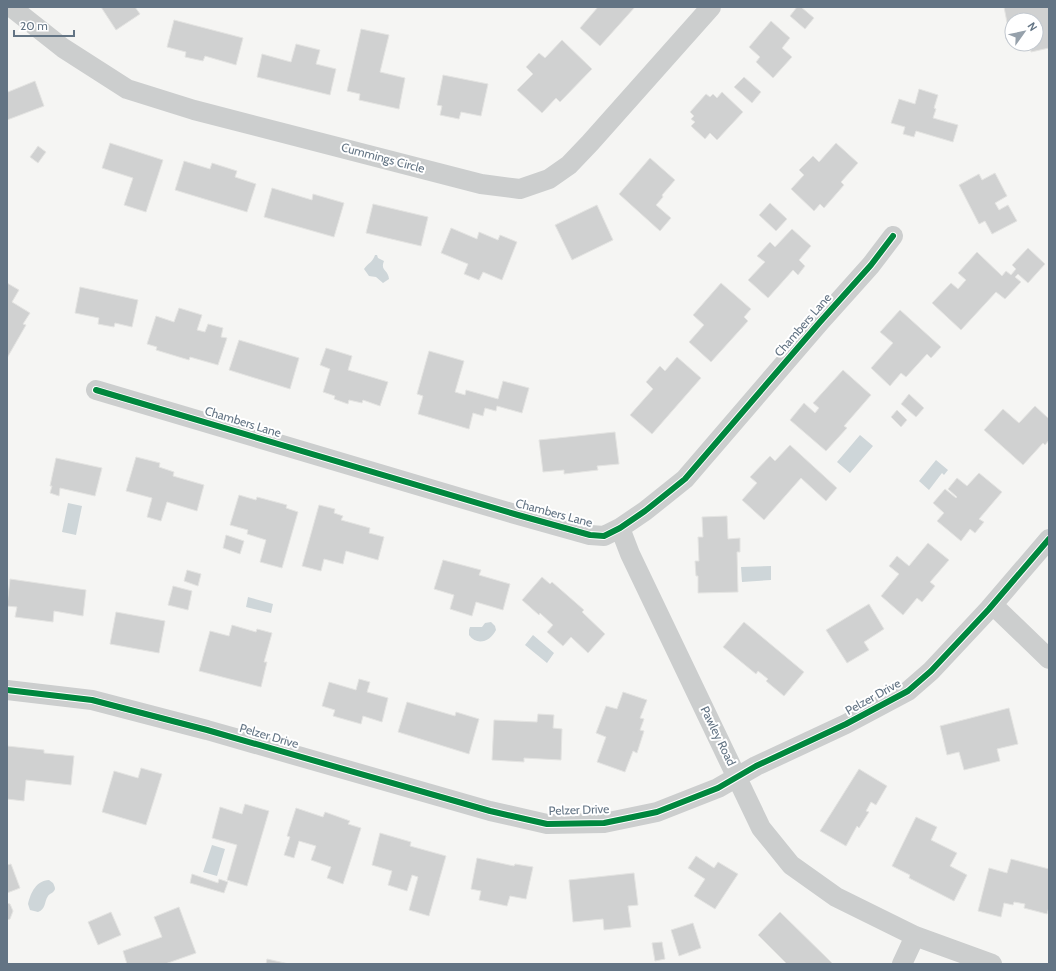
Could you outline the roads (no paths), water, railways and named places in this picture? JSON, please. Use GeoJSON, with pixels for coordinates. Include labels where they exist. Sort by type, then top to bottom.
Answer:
{"type":"FeatureCollection","features":[{"type":"Feature","properties":{"kind":"street","name":"Cummings Circle"},"geometry":{"type":"LineString","coordinates":[[11,7],[63,48],[127,89],[194,110],[481,184],[520,189],[549,179],[569,164],[590,143],[711,7]]}},
{"type":"Feature","properties":{"kind":"street","name":"Chambers Lane"},"geometry":{"type":"LineString","coordinates":[[96,390],[590,535],[604,536],[620,528],[645,511],[685,479],[822,319],[871,266],[893,236]]}},
{"type":"Feature","properties":{"kind":"street","name":"Pawley Road"},"geometry":{"type":"LineString","coordinates":[[620,528],[630,554],[761,828],[791,865],[836,897],[915,936],[992,964]]}},
{"type":"Feature","properties":{"kind":"street","name":"Pelzer Drive"},"geometry":{"type":"LineString","coordinates":[[7,690],[92,700],[207,730],[442,798],[547,824],[604,823],[657,812],[718,788],[756,766],[846,724],[908,691],[931,671],[993,605],[1049,539]]}},
{"type":"Feature","properties":{"kind":"street"},"geometry":{"type":"LineString","coordinates":[[993,605],[1049,659]]}},
{"type":"Feature","properties":{"kind":"street"},"geometry":{"type":"LineString","coordinates":[[902,964],[915,936]]}}]}
